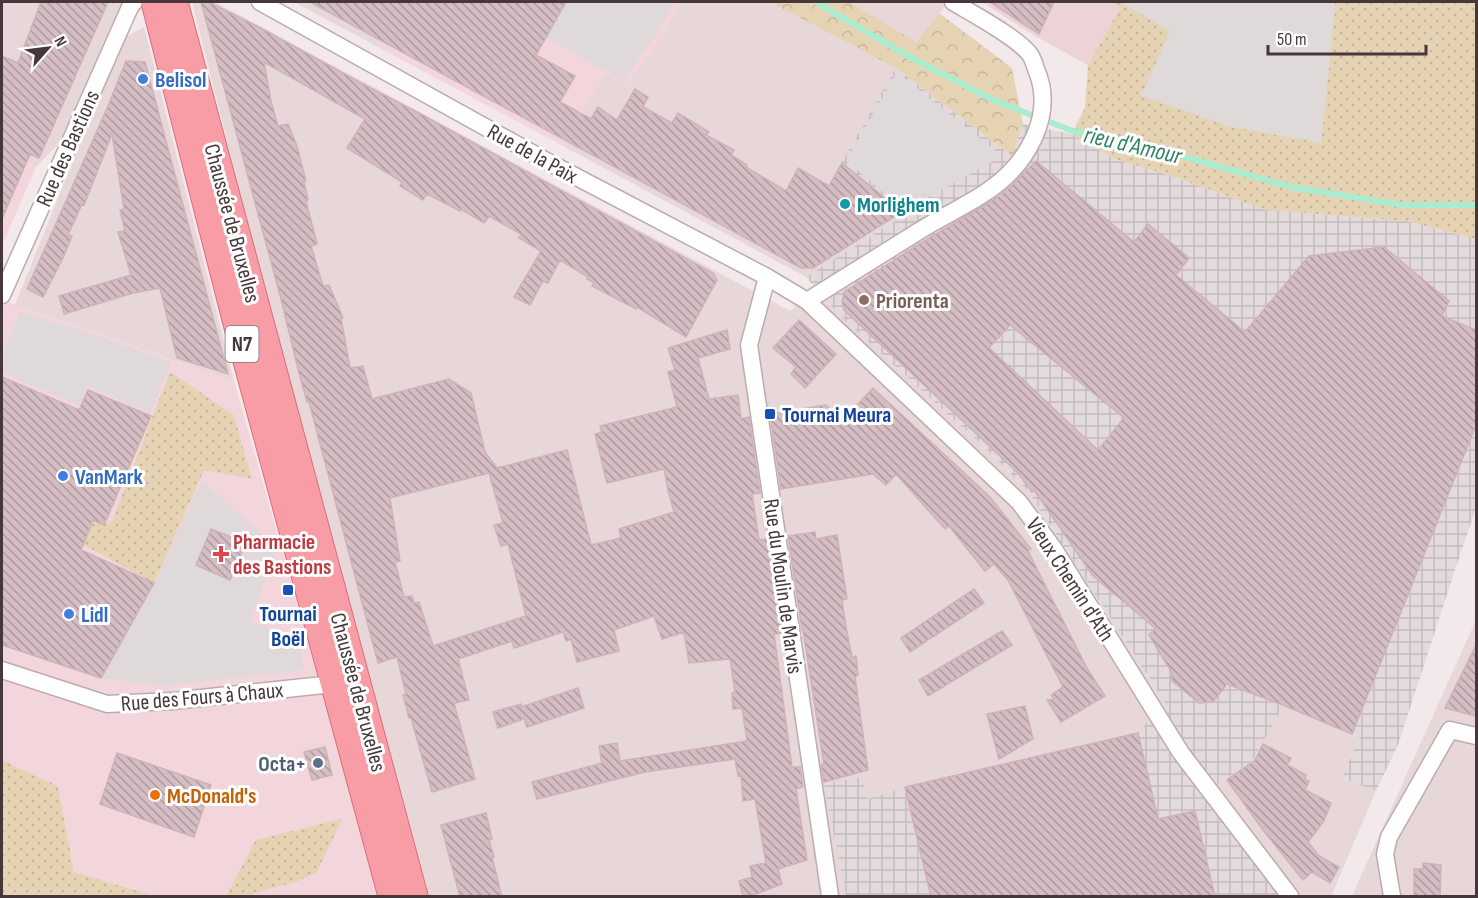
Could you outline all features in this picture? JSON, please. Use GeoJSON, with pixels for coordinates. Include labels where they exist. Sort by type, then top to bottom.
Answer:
{"type":"FeatureCollection","features":[{"type":"Feature","properties":{"kind":"main road","name":"Chaussée de Bruxelles"},"geometry":{"type":"LineString","coordinates":[[171,3],[345,682],[392,897]]}},
{"type":"Feature","properties":{"kind":"main road","name":"Chaussée de Bruxelles"},"geometry":{"type":"LineString","coordinates":[[345,682],[414,897]]}},
{"type":"Feature","properties":{"kind":"street","name":"Rue des Bastions"},"geometry":{"type":"LineString","coordinates":[[2,295],[134,2]]}},
{"type":"Feature","properties":{"kind":"street","name":"Rue de la Paix"},"geometry":{"type":"LineString","coordinates":[[260,2],[550,163],[767,277],[807,301]]}},
{"type":"Feature","properties":{"kind":"street"},"geometry":{"type":"LineString","coordinates":[[807,301],[936,220],[989,190],[1015,168],[1033,141],[1042,118],[1043,93],[1031,56],[1018,43],[953,2]]}},
{"type":"Feature","properties":{"kind":"street","name":"Rue du Moulin de Marvis"},"geometry":{"type":"LineString","coordinates":[[767,277],[749,345],[830,897]]}},
{"type":"Feature","properties":{"kind":"street","name":"Vieux Chemin d'Ath"},"geometry":{"type":"LineString","coordinates":[[807,301],[1019,501],[1054,549],[1181,753],[1290,897]]}},
{"type":"Feature","properties":{"kind":"street","name":"Rue des Fours à Chaux"},"geometry":{"type":"LineString","coordinates":[[2,670],[107,704],[173,701],[345,682]]}},
{"type":"Feature","properties":{"kind":"street"},"geometry":{"type":"LineString","coordinates":[[1392,897],[1385,854],[1389,837],[1450,730],[1476,736]]}},
{"type":"Feature","properties":{"kind":"shaded area"},"geometry":{"type":"Polygon","coordinates":[[[2,2],[123,2],[65,137],[36,167],[2,149],[2,2]]]}},
{"type":"Feature","properties":{"kind":"shaded area"},"geometry":{"type":"Polygon","coordinates":[[[192,2],[215,2],[790,311],[816,289],[840,316],[985,448],[1028,491],[1165,702],[1138,733],[906,787],[868,799],[825,784],[846,896],[429,896],[255,251],[192,2]]]}},
{"type":"Feature","properties":{"kind":"shaded area"},"geometry":{"type":"Polygon","coordinates":[[[294,2],[403,2],[378,47],[294,2]]]}},
{"type":"Feature","properties":{"kind":"shaded area"},"geometry":{"type":"Polygon","coordinates":[[[403,2],[680,2],[660,41],[626,85],[604,73],[563,146],[378,47],[403,2]]]}},
{"type":"Feature","properties":{"kind":"shaded area"},"geometry":{"type":"Polygon","coordinates":[[[566,2],[674,2],[655,36],[624,81],[546,37],[566,2]]]}},
{"type":"Feature","properties":{"kind":"shaded area"},"geometry":{"type":"Polygon","coordinates":[[[680,2],[948,2],[896,68],[906,214],[806,277],[563,146],[604,73],[660,41],[680,2]]]}},
{"type":"Feature","properties":{"kind":"shaded area"},"geometry":{"type":"Polygon","coordinates":[[[982,2],[1110,2],[1120,8],[1088,65],[1035,36],[982,2]]]}},
{"type":"Feature","properties":{"kind":"shaded area"},"geometry":{"type":"Polygon","coordinates":[[[1119,2],[1335,2],[1321,143],[1232,127],[1141,96],[1170,31],[1119,2]]]}},
{"type":"Feature","properties":{"kind":"shaded area"},"geometry":{"type":"Polygon","coordinates":[[[144,27],[234,381],[15,305],[122,39],[144,27]]]}},
{"type":"Feature","properties":{"kind":"shaded area"},"geometry":{"type":"Polygon","coordinates":[[[896,68],[1012,156],[1023,124],[1072,134],[1115,159],[1172,176],[1266,210],[1407,221],[1476,239],[1476,508],[1398,745],[1376,791],[1342,778],[1360,736],[1283,706],[1253,760],[1202,796],[1279,896],[846,896],[824,784],[861,777],[868,799],[905,787],[1138,733],[1165,702],[1028,491],[985,448],[840,316],[806,277],[906,214],[842,162],[896,68]]]}},
{"type":"Feature","properties":{"kind":"shaded area"},"geometry":{"type":"Polygon","coordinates":[[[897,72],[1002,156],[905,210],[846,161],[897,72]]]}},
{"type":"Feature","properties":{"kind":"shaded area"},"geometry":{"type":"Polygon","coordinates":[[[2,149],[36,167],[2,245],[2,149]]]}},
{"type":"Feature","properties":{"kind":"shaded area"},"geometry":{"type":"Polygon","coordinates":[[[2,298],[15,305],[234,381],[380,896],[155,896],[74,872],[58,786],[2,760],[2,298]]]}},
{"type":"Feature","properties":{"kind":"shaded area"},"geometry":{"type":"Polygon","coordinates":[[[20,312],[171,362],[150,413],[87,386],[79,406],[2,372],[2,356],[20,312]]]}},
{"type":"Feature","properties":{"kind":"shaded area"},"geometry":{"type":"Polygon","coordinates":[[[202,480],[277,549],[249,621],[297,639],[304,670],[164,686],[101,678],[2,645],[2,517],[154,583],[202,480]]]}},
{"type":"Feature","properties":{"kind":"shaded area"},"geometry":{"type":"Polygon","coordinates":[[[1476,620],[1476,896],[1352,896],[1476,620]]]}},
{"type":"Feature","properties":{"kind":"shaded area"},"geometry":{"type":"Polygon","coordinates":[[[1283,705],[1360,736],[1342,778],[1376,791],[1332,894],[1336,896],[1279,896],[1202,796],[1253,760],[1283,705]]]}},
{"type":"Feature","properties":{"kind":"green space"},"geometry":{"type":"Polygon","coordinates":[[[770,2],[849,2],[916,42],[939,13],[1012,68],[1023,124],[1012,156],[896,68],[770,2]]]}},
{"type":"Feature","properties":{"kind":"green space"},"geometry":{"type":"Polygon","coordinates":[[[1110,2],[1476,2],[1476,239],[1407,221],[1266,210],[1172,176],[1115,159],[1072,134],[1085,107],[1088,65],[1120,8],[1110,2]]]}},
{"type":"Feature","properties":{"kind":"green space"},"geometry":{"type":"Polygon","coordinates":[[[170,372],[234,415],[252,479],[204,470],[154,583],[82,544],[93,523],[112,521],[170,372]]]}},
{"type":"Feature","properties":{"kind":"green space"},"geometry":{"type":"Polygon","coordinates":[[[2,760],[58,786],[74,872],[155,896],[2,896],[2,760]]]}},
{"type":"Feature","properties":{"kind":"green space"},"geometry":{"type":"Polygon","coordinates":[[[342,819],[317,872],[296,882],[254,893],[254,896],[226,896],[256,840],[342,819]]]}},
{"type":"Feature","properties":{"kind":"building"},"geometry":{"type":"Polygon","coordinates":[[[41,2],[108,2],[39,158],[30,154],[2,219],[2,56],[18,63],[41,2]]]}},
{"type":"Feature","properties":{"kind":"building"},"geometry":{"type":"Polygon","coordinates":[[[201,2],[209,2],[257,26],[713,273],[717,280],[686,337],[637,307],[636,309],[592,286],[594,283],[587,279],[588,277],[560,260],[548,283],[543,281],[530,305],[514,297],[541,251],[519,238],[521,234],[489,216],[484,223],[461,209],[460,211],[427,194],[423,200],[400,186],[402,182],[347,148],[365,119],[264,62],[278,126],[288,124],[297,146],[306,181],[304,182],[308,200],[306,201],[317,244],[311,246],[323,286],[329,285],[343,318],[341,318],[350,368],[363,366],[372,399],[449,379],[471,393],[485,452],[497,468],[567,450],[591,545],[621,538],[619,529],[674,512],[664,469],[607,483],[595,434],[602,432],[600,426],[677,407],[668,372],[675,370],[668,348],[727,330],[730,349],[698,358],[709,399],[738,395],[741,419],[749,417],[760,493],[752,494],[759,540],[767,539],[781,633],[774,634],[792,767],[800,767],[803,787],[796,789],[807,860],[778,869],[782,884],[743,897],[739,881],[752,877],[750,866],[766,863],[755,799],[743,801],[741,775],[738,776],[735,759],[645,772],[537,799],[532,782],[602,763],[599,746],[617,743],[620,761],[747,741],[742,708],[733,709],[732,693],[735,692],[730,659],[689,663],[684,632],[662,639],[654,616],[614,630],[619,651],[577,662],[571,639],[566,641],[563,632],[514,648],[512,641],[458,659],[469,700],[454,703],[475,779],[432,792],[403,695],[406,694],[397,657],[378,663],[201,2]],[[489,473],[390,498],[400,561],[395,562],[404,597],[412,596],[414,603],[419,602],[433,646],[526,616],[508,544],[501,546],[494,525],[503,523],[489,473]]]}},
{"type":"Feature","properties":{"kind":"building"},"geometry":{"type":"Polygon","coordinates":[[[310,2],[566,2],[536,55],[575,76],[560,102],[591,119],[598,107],[617,120],[635,89],[648,97],[643,107],[672,123],[678,113],[709,132],[706,135],[734,150],[731,155],[747,165],[746,167],[786,191],[798,168],[829,186],[842,163],[902,212],[813,268],[801,268],[310,2]]]}},
{"type":"Feature","properties":{"kind":"building"},"geometry":{"type":"Polygon","coordinates":[[[990,2],[1054,2],[1039,34],[990,2]]]}},
{"type":"Feature","properties":{"kind":"building"},"geometry":{"type":"Polygon","coordinates":[[[126,61],[145,62],[228,374],[177,358],[160,288],[133,293],[64,314],[59,296],[131,275],[118,232],[125,231],[120,210],[124,209],[112,134],[84,205],[82,204],[68,235],[72,236],[64,256],[43,297],[27,289],[126,61]]]}},
{"type":"Feature","properties":{"kind":"building"},"geometry":{"type":"Polygon","coordinates":[[[1036,161],[1134,242],[1148,224],[1189,258],[1176,275],[1245,332],[1309,256],[1384,247],[1449,301],[1442,316],[1476,330],[1476,425],[1352,734],[1227,684],[1213,702],[1199,703],[1171,680],[1172,673],[1149,635],[1155,628],[1093,576],[1034,490],[1032,492],[1017,472],[844,310],[842,302],[844,292],[995,199],[1036,161]],[[1010,325],[989,348],[1098,450],[1124,418],[1010,325]]]}},
{"type":"Feature","properties":{"kind":"building"},"geometry":{"type":"Polygon","coordinates":[[[799,320],[836,354],[805,388],[791,374],[796,367],[773,348],[799,320]]]}},
{"type":"Feature","properties":{"kind":"building"},"geometry":{"type":"Polygon","coordinates":[[[2,377],[79,410],[88,390],[151,416],[104,525],[93,520],[81,550],[154,583],[101,678],[2,645],[2,377]]]}},
{"type":"Feature","properties":{"kind":"building"},"geometry":{"type":"Polygon","coordinates":[[[873,388],[990,497],[1031,549],[1028,551],[1048,591],[1088,670],[1105,696],[1061,722],[1047,700],[1054,699],[1051,695],[1063,687],[1008,580],[994,564],[985,571],[949,526],[945,529],[896,474],[886,485],[873,474],[781,489],[770,414],[826,405],[842,421],[873,388]]]}},
{"type":"Feature","properties":{"kind":"building","name":"Pharmacie des Bastions"},"geometry":{"type":"Polygon","coordinates":[[[211,529],[246,543],[230,580],[196,565],[211,529]]]}},
{"type":"Feature","properties":{"kind":"building"},"geometry":{"type":"Polygon","coordinates":[[[815,532],[816,539],[837,535],[847,599],[842,600],[852,657],[856,656],[858,675],[855,677],[868,770],[824,782],[821,765],[824,765],[788,536],[815,532]]]}},
{"type":"Feature","properties":{"kind":"building"},"geometry":{"type":"Polygon","coordinates":[[[974,589],[984,603],[910,652],[901,638],[974,589]]]}},
{"type":"Feature","properties":{"kind":"building"},"geometry":{"type":"Polygon","coordinates":[[[1002,631],[1012,645],[928,696],[919,680],[1002,631]]]}},
{"type":"Feature","properties":{"kind":"building"},"geometry":{"type":"Polygon","coordinates":[[[1476,645],[1476,716],[1445,708],[1476,645]]]}},
{"type":"Feature","properties":{"kind":"building"},"geometry":{"type":"Polygon","coordinates":[[[578,688],[584,708],[527,727],[524,719],[498,728],[493,712],[521,704],[521,707],[578,688]]]}},
{"type":"Feature","properties":{"kind":"building"},"geometry":{"type":"Polygon","coordinates":[[[1025,706],[1033,739],[999,759],[987,714],[1025,706]]]}},
{"type":"Feature","properties":{"kind":"building"},"geometry":{"type":"Polygon","coordinates":[[[1138,733],[1158,819],[1195,811],[1215,897],[931,897],[905,787],[1138,733]]]}},
{"type":"Feature","properties":{"kind":"building"},"geometry":{"type":"Polygon","coordinates":[[[1263,744],[1291,758],[1287,765],[1306,775],[1305,779],[1309,781],[1305,790],[1331,803],[1324,821],[1308,842],[1319,856],[1339,867],[1330,883],[1312,872],[1303,880],[1227,780],[1255,760],[1263,744]]]}},
{"type":"Feature","properties":{"kind":"building","name":"Octa+"},"geometry":{"type":"Polygon","coordinates":[[[325,747],[332,775],[312,780],[304,752],[325,747]]]}},
{"type":"Feature","properties":{"kind":"building","name":"McDonald's"},"geometry":{"type":"Polygon","coordinates":[[[117,753],[211,785],[194,837],[100,804],[117,753]]]}},
{"type":"Feature","properties":{"kind":"building"},"geometry":{"type":"Polygon","coordinates":[[[486,813],[492,839],[489,840],[494,857],[492,857],[502,897],[460,897],[441,825],[486,813]]]}},
{"type":"Feature","properties":{"kind":"building"},"geometry":{"type":"Polygon","coordinates":[[[1423,863],[1441,865],[1440,897],[1414,897],[1414,869],[1423,869],[1423,863]]]}},
{"type":"Feature","properties":{"kind":"waterway","name":"rieu d'Amour"},"geometry":{"type":"LineString","coordinates":[[816,2],[906,55],[993,100],[1073,131],[1133,142],[1291,187],[1402,205],[1476,205]]}},
{"type":"Feature","properties":{"kind":"place","name":"Belisol"},"geometry":{"type":"Point","coordinates":[143,79]}},
{"type":"Feature","properties":{"kind":"place","name":"Morlighem"},"geometry":{"type":"Point","coordinates":[845,204]}},
{"type":"Feature","properties":{"kind":"place","name":"Priorenta"},"geometry":{"type":"Point","coordinates":[864,300]}},
{"type":"Feature","properties":{"kind":"place","name":"Tournai Meura"},"geometry":{"type":"Point","coordinates":[770,414]}},
{"type":"Feature","properties":{"kind":"place","name":"VanMark"},"geometry":{"type":"Point","coordinates":[63,476]}},
{"type":"Feature","properties":{"kind":"place","name":"Pharmacie des Bastions"},"geometry":{"type":"Point","coordinates":[221,554]}},
{"type":"Feature","properties":{"kind":"place","name":"Tournai Boël"},"geometry":{"type":"Point","coordinates":[288,590]}},
{"type":"Feature","properties":{"kind":"place","name":"Lidl"},"geometry":{"type":"Point","coordinates":[69,614]}},
{"type":"Feature","properties":{"kind":"place","name":"Octa+"},"geometry":{"type":"Point","coordinates":[318,763]}},
{"type":"Feature","properties":{"kind":"place","name":"McDonald's"},"geometry":{"type":"Point","coordinates":[155,795]}}]}
